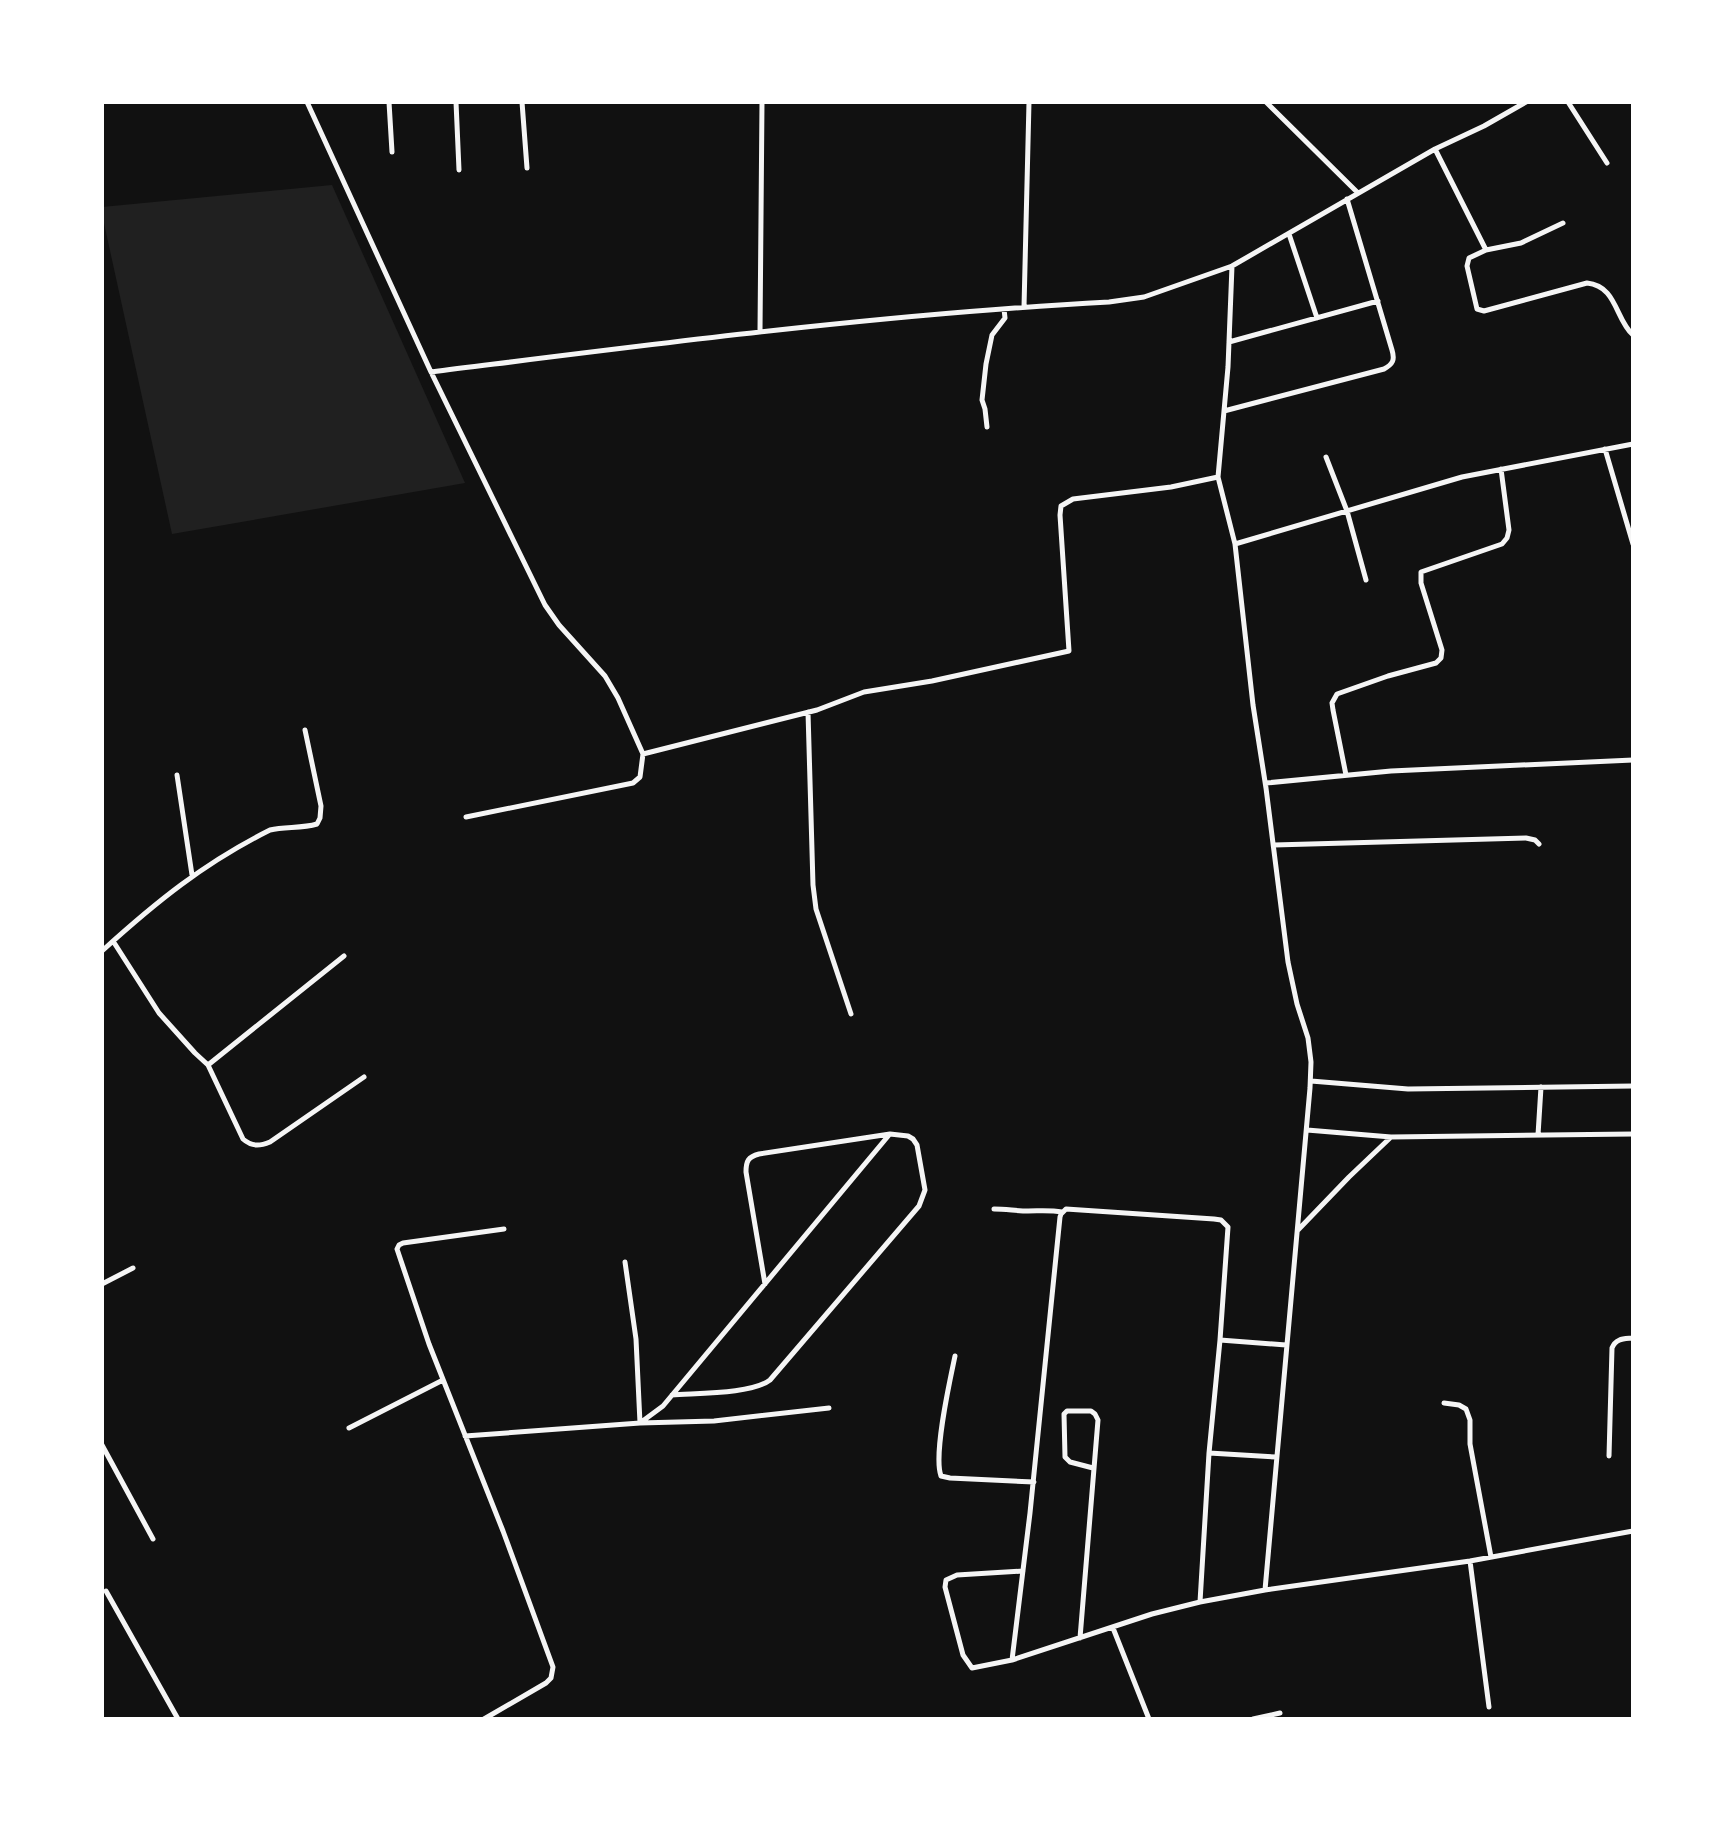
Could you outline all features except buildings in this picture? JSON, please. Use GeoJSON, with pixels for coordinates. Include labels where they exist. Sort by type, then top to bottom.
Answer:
{"type":"FeatureCollection","features":[{"type":"Feature","properties":{"kind":"street"},"geometry":{"type":"LineString","coordinates":[[307,102],[431,372],[545,605],[605,676],[643,754],[640,777],[633,783],[466,817]]}},
{"type":"Feature","properties":{"kind":"street"},"geometry":{"type":"LineString","coordinates":[[389,102],[392,152]]}},
{"type":"Feature","properties":{"kind":"street"},"geometry":{"type":"LineString","coordinates":[[456,102],[459,170]]}},
{"type":"Feature","properties":{"kind":"street"},"geometry":{"type":"LineString","coordinates":[[522,102],[527,168]]}},
{"type":"Feature","properties":{"kind":"street"},"geometry":{"type":"LineString","coordinates":[[760,332],[762,102]]}},
{"type":"Feature","properties":{"kind":"street"},"geometry":{"type":"LineString","coordinates":[[1024,307],[1029,102]]}},
{"type":"Feature","properties":{"kind":"street"},"geometry":{"type":"LineString","coordinates":[[1266,102],[1357,192]]}},
{"type":"Feature","properties":{"kind":"street"},"geometry":{"type":"LineString","coordinates":[[431,372],[900,317],[1144,297],[1232,266],[1357,192],[1526,102]]}},
{"type":"Feature","properties":{"kind":"street"},"geometry":{"type":"LineString","coordinates":[[1568,102],[1607,163]]}},
{"type":"Feature","properties":{"kind":"street"},"geometry":{"type":"LineString","coordinates":[[1435,149],[1486,250]]}},
{"type":"Feature","properties":{"kind":"street"},"geometry":{"type":"LineString","coordinates":[[1224,411],[1391,365],[1394,358],[1392,350],[1347,199]]}},
{"type":"Feature","properties":{"kind":"street"},"geometry":{"type":"LineString","coordinates":[[1563,223],[1521,243],[1486,250],[1469,258],[1467,266],[1477,309],[1484,311],[1587,283],[1597,284],[1619,310],[1626,328],[1633,335]]}},
{"type":"Feature","properties":{"kind":"street"},"geometry":{"type":"LineString","coordinates":[[1289,234],[1317,318]]}},
{"type":"Feature","properties":{"kind":"street"},"geometry":{"type":"LineString","coordinates":[[1232,266],[1218,477],[1235,544],[1288,962],[1308,1038],[1311,1062],[1265,1590]]}},
{"type":"Feature","properties":{"kind":"street"},"geometry":{"type":"LineString","coordinates":[[1229,342],[1378,301]]}},
{"type":"Feature","properties":{"kind":"street"},"geometry":{"type":"LineString","coordinates":[[987,427],[982,400],[986,364],[992,335],[1005,318],[1004,309]]}},
{"type":"Feature","properties":{"kind":"street"},"geometry":{"type":"LineString","coordinates":[[1235,544],[1462,477],[1633,444]]}},
{"type":"Feature","properties":{"kind":"street"},"geometry":{"type":"LineString","coordinates":[[1605,449],[1633,544]]}},
{"type":"Feature","properties":{"kind":"street"},"geometry":{"type":"LineString","coordinates":[[1326,457],[1347,511],[1366,580]]}},
{"type":"Feature","properties":{"kind":"street"},"geometry":{"type":"LineString","coordinates":[[1346,775],[1333,710],[1334,698],[1352,687],[1436,663],[1441,658],[1442,650],[1421,583],[1421,572],[1502,544],[1507,538],[1509,530],[1501,469]]}},
{"type":"Feature","properties":{"kind":"street"},"geometry":{"type":"LineString","coordinates":[[643,754],[808,712],[864,692],[1066,653],[1070,649],[1061,506],[1073,499],[1171,487],[1218,477]]}},
{"type":"Feature","properties":{"kind":"street"},"geometry":{"type":"LineString","coordinates":[[808,712],[816,909],[851,1014]]}},
{"type":"Feature","properties":{"kind":"street"},"geometry":{"type":"LineString","coordinates":[[102,951],[192,875],[270,830],[317,824],[321,806],[305,730]]}},
{"type":"Feature","properties":{"kind":"street"},"geometry":{"type":"LineString","coordinates":[[1266,783],[1391,771],[1633,760]]}},
{"type":"Feature","properties":{"kind":"street"},"geometry":{"type":"LineString","coordinates":[[177,775],[192,875]]}},
{"type":"Feature","properties":{"kind":"street"},"geometry":{"type":"LineString","coordinates":[[1274,845],[1526,838],[1539,844]]}},
{"type":"Feature","properties":{"kind":"street"},"geometry":{"type":"LineString","coordinates":[[113,941],[159,1013],[208,1065],[243,1139],[248,1143],[270,1142],[364,1077]]}},
{"type":"Feature","properties":{"kind":"street"},"geometry":{"type":"LineString","coordinates":[[208,1065],[344,956]]}},
{"type":"Feature","properties":{"kind":"street"},"geometry":{"type":"LineString","coordinates":[[1311,1081],[1408,1089],[1633,1086]]}},
{"type":"Feature","properties":{"kind":"street"},"geometry":{"type":"LineString","coordinates":[[1538,1135],[1541,1087]]}},
{"type":"Feature","properties":{"kind":"street"},"geometry":{"type":"LineString","coordinates":[[1307,1130],[1391,1137],[1633,1134]]}},
{"type":"Feature","properties":{"kind":"street"},"geometry":{"type":"LineString","coordinates":[[672,1395],[747,1389],[770,1380],[919,1206],[925,1190],[917,1145],[913,1139],[890,1134],[749,1158],[746,1172],[765,1284]]}},
{"type":"Feature","properties":{"kind":"street"},"geometry":{"type":"LineString","coordinates":[[640,1423],[657,1412],[672,1395],[890,1134]]}},
{"type":"Feature","properties":{"kind":"street"},"geometry":{"type":"LineString","coordinates":[[1297,1231],[1391,1137]]}},
{"type":"Feature","properties":{"kind":"street"},"geometry":{"type":"LineString","coordinates":[[994,1209],[1062,1212],[1074,1209],[1214,1219],[1226,1223],[1228,1231],[1200,1602]]}},
{"type":"Feature","properties":{"kind":"street"},"geometry":{"type":"LineString","coordinates":[[1012,1660],[1062,1212]]}},
{"type":"Feature","properties":{"kind":"street"},"geometry":{"type":"LineString","coordinates":[[484,1719],[546,1683],[551,1678],[553,1667],[443,1380],[397,1247],[403,1243],[504,1229]]}},
{"type":"Feature","properties":{"kind":"street"},"geometry":{"type":"LineString","coordinates":[[625,1262],[636,1339],[640,1423]]}},
{"type":"Feature","properties":{"kind":"street"},"geometry":{"type":"LineString","coordinates":[[102,1284],[133,1268]]}},
{"type":"Feature","properties":{"kind":"street"},"geometry":{"type":"LineString","coordinates":[[1609,1456],[1612,1348],[1618,1340],[1633,1338]]}},
{"type":"Feature","properties":{"kind":"street"},"geometry":{"type":"LineString","coordinates":[[1220,1340],[1286,1345]]}},
{"type":"Feature","properties":{"kind":"street"},"geometry":{"type":"LineString","coordinates":[[955,1356],[940,1450],[938,1468],[941,1476],[1034,1482]]}},
{"type":"Feature","properties":{"kind":"street"},"geometry":{"type":"LineString","coordinates":[[349,1428],[443,1380]]}},
{"type":"Feature","properties":{"kind":"street"},"geometry":{"type":"LineString","coordinates":[[1444,1403],[1466,1409],[1470,1420],[1470,1444],[1491,1557]]}},
{"type":"Feature","properties":{"kind":"street"},"geometry":{"type":"LineString","coordinates":[[465,1436],[640,1423],[714,1421],[829,1408]]}},
{"type":"Feature","properties":{"kind":"street"},"geometry":{"type":"LineString","coordinates":[[1080,1638],[1098,1427],[1095,1414],[1091,1411],[1065,1412],[1065,1457],[1070,1462],[1093,1468]]}},
{"type":"Feature","properties":{"kind":"street"},"geometry":{"type":"LineString","coordinates":[[102,1445],[153,1539]]}},
{"type":"Feature","properties":{"kind":"street"},"geometry":{"type":"LineString","coordinates":[[1209,1453],[1276,1457]]}},
{"type":"Feature","properties":{"kind":"street"},"geometry":{"type":"LineString","coordinates":[[1023,1571],[957,1575],[948,1578],[945,1583],[963,1655],[969,1666],[975,1668],[1012,1660],[1152,1614],[1200,1602],[1470,1561],[1633,1531]]}},
{"type":"Feature","properties":{"kind":"street"},"geometry":{"type":"LineString","coordinates":[[1470,1561],[1489,1707]]}},
{"type":"Feature","properties":{"kind":"street"},"geometry":{"type":"LineString","coordinates":[[106,1591],[178,1719]]}},
{"type":"Feature","properties":{"kind":"street"},"geometry":{"type":"LineString","coordinates":[[1113,1628],[1149,1719]]}},
{"type":"Feature","properties":{"kind":"street"},"geometry":{"type":"LineString","coordinates":[[1253,1719],[1280,1713]]}},
{"type":"Feature","properties":{"kind":"shaded area"},"geometry":{"type":"Polygon","coordinates":[[[332,185],[465,483],[172,534],[102,207],[332,185]]]}}]}
